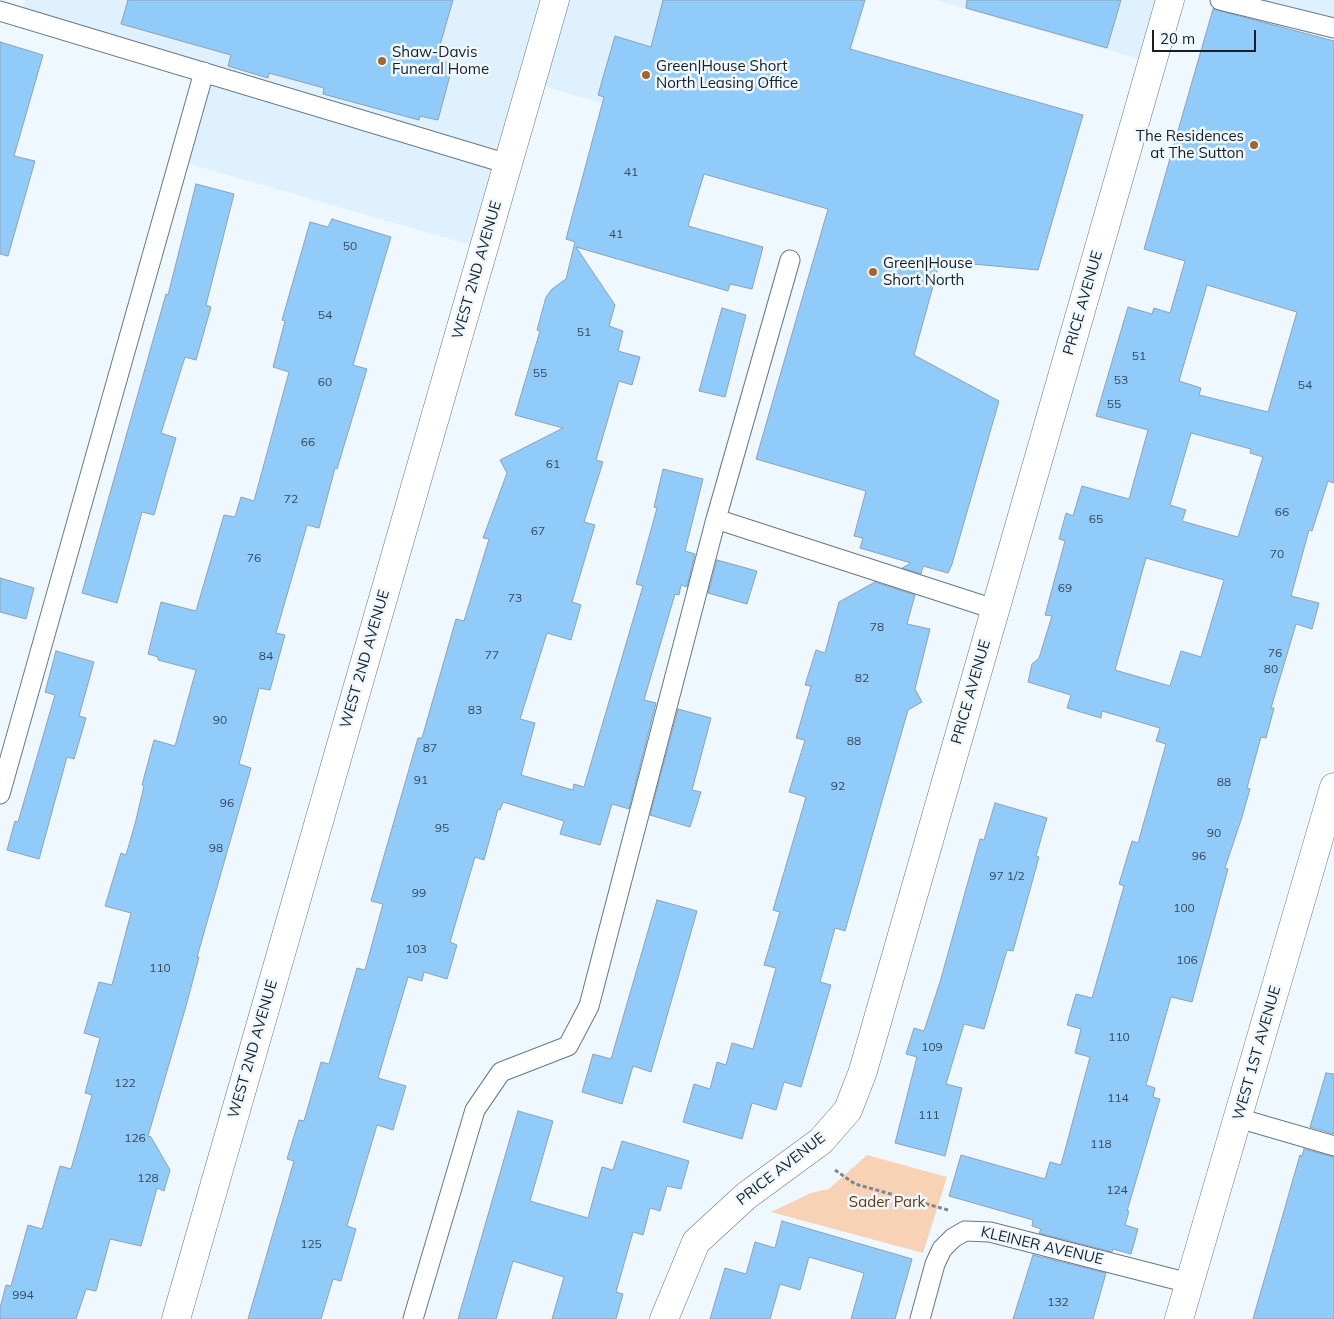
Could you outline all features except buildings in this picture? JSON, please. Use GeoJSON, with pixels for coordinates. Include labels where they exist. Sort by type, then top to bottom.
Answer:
{"type":"FeatureCollection","features":[{"type":"Feature","properties":{"kind":"street","name":"WEST 2ND AVENUE"},"geometry":{"type":"LineString","coordinates":[[176,1319],[555,0]]}},
{"type":"Feature","properties":{"kind":"street","name":"PRICE AVENUE"},"geometry":{"type":"LineString","coordinates":[[664,1319],[696,1242],[746,1196],[821,1141],[848,1110],[863,1071],[1170,0]]}},
{"type":"Feature","properties":{"kind":"street","name":"WEST 1ST AVENUE"},"geometry":{"type":"LineString","coordinates":[[1179,1319],[1334,787]]}},
{"type":"Feature","properties":{"kind":"lane"},"geometry":{"type":"LineString","coordinates":[[1220,0],[1334,28]]}},
{"type":"Feature","properties":{"kind":"lane"},"geometry":{"type":"LineString","coordinates":[[0,11],[508,164]]}},
{"type":"Feature","properties":{"kind":"lane"},"geometry":{"type":"LineString","coordinates":[[0,794],[204,72]]}},
{"type":"Feature","properties":{"kind":"lane"},"geometry":{"type":"LineString","coordinates":[[413,1319],[476,1110],[501,1072],[568,1046],[589,1006],[716,519],[790,260]]}},
{"type":"Feature","properties":{"kind":"lane"},"geometry":{"type":"LineString","coordinates":[[716,519],[994,609]]}},
{"type":"Feature","properties":{"kind":"lane"},"geometry":{"type":"LineString","coordinates":[[1238,1118],[1334,1146]]}},
{"type":"Feature","properties":{"kind":"lane","name":"KLEINER AVENUE"},"geometry":{"type":"LineString","coordinates":[[920,1319],[935,1264],[942,1249],[953,1238],[965,1231],[990,1232],[1189,1283]]}},
{"type":"Feature","properties":{"kind":"path"},"geometry":{"type":"LineString","coordinates":[[831,1168],[855,1184],[951,1210],[965,1231]]}},
{"type":"Feature","properties":{"kind":"shaded area"},"geometry":{"type":"Polygon","coordinates":[[[25,0],[866,0],[818,168],[534,83],[488,250],[180,161],[206,68],[21,13],[25,0]]]}},
{"type":"Feature","properties":{"kind":"shaded area"},"geometry":{"type":"Polygon","coordinates":[[[935,0],[1166,0],[1149,62],[935,0]]]}},
{"type":"Feature","properties":{"kind":"shaded area"},"geometry":{"type":"Polygon","coordinates":[[[1235,0],[1334,0],[1334,28],[1235,0]]]}},
{"type":"Feature","properties":{"kind":"green space","name":"Sader Park"},"geometry":{"type":"Polygon","coordinates":[[[867,1155],[947,1177],[923,1253],[771,1212],[811,1193],[829,1189],[867,1155]]]}},
{"type":"Feature","properties":{"kind":"place","name":"Shaw-Davis Funeral Home"},"geometry":{"type":"Point","coordinates":[382,61]}},
{"type":"Feature","properties":{"kind":"place","name":"Green|House Short North Leasing Office"},"geometry":{"type":"Point","coordinates":[646,75]}},
{"type":"Feature","properties":{"kind":"place","name":"The Residences at The Sutton"},"geometry":{"type":"Point","coordinates":[1254,145]}},
{"type":"Feature","properties":{"kind":"place","name":"Green|House Short North"},"geometry":{"type":"Point","coordinates":[873,272]}}]}
